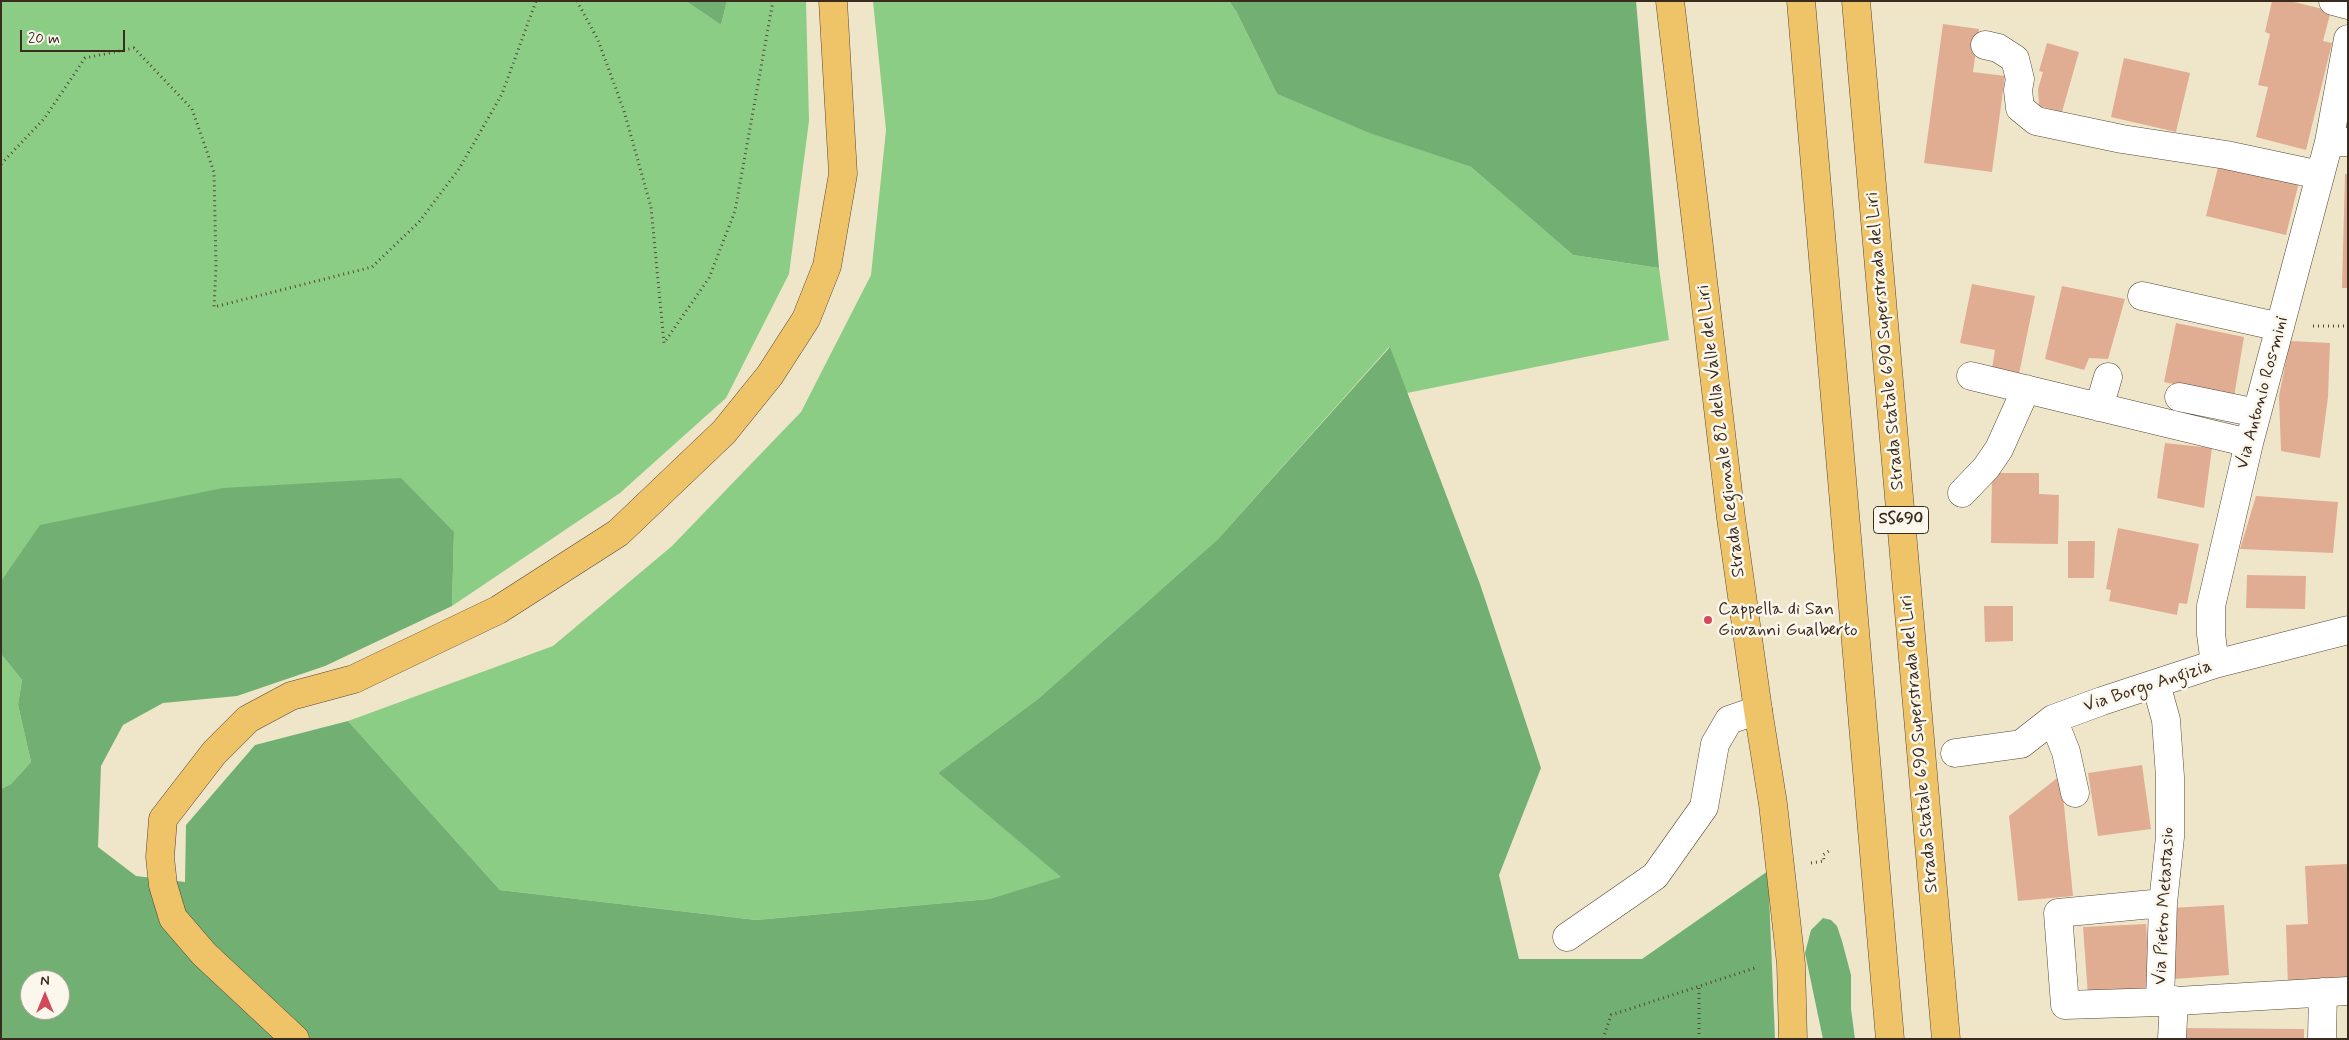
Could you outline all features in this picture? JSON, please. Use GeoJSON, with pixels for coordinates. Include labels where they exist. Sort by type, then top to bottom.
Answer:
{"type":"FeatureCollection","features":[{"type":"Feature","properties":{"kind":"main road"},"geometry":{"type":"LineString","coordinates":[[295,1039],[204,954],[173,918],[163,885],[160,857],[163,819],[214,753],[248,719],[291,696],[354,679],[498,610],[618,534],[724,432],[770,375],[806,319],[827,266],[843,174],[833,1]]}},
{"type":"Feature","properties":{"kind":"main road","name":"Strada Regionale 82 della Valle del Liri"},"geometry":{"type":"LineString","coordinates":[[1670,1],[1731,518],[1773,804],[1791,964],[1794,1039]]}},
{"type":"Feature","properties":{"kind":"main road","name":"SS690"},"geometry":{"type":"LineString","coordinates":[[1801,1],[1890,1039]]}},
{"type":"Feature","properties":{"kind":"main road","name":"Strada Statale 690 Superstrada del Liri"},"geometry":{"type":"LineString","coordinates":[[1856,1],[1946,1039]]}},
{"type":"Feature","properties":{"kind":"street"},"geometry":{"type":"LineString","coordinates":[[2333,1],[2348,5]]}},
{"type":"Feature","properties":{"kind":"street","name":"Via Antonio Rosmini"},"geometry":{"type":"LineString","coordinates":[[2215,664],[2211,634],[2211,606],[2249,443],[2320,175],[2339,142],[2348,39]]}},
{"type":"Feature","properties":{"kind":"street"},"geometry":{"type":"LineString","coordinates":[[1985,45],[1998,48],[2015,59],[2020,79],[2018,90],[2020,108],[2036,121],[2122,139],[2226,155],[2320,175]]}},
{"type":"Feature","properties":{"kind":"street"},"geometry":{"type":"LineString","coordinates":[[2142,296],[2280,327]]}},
{"type":"Feature","properties":{"kind":"street"},"geometry":{"type":"LineString","coordinates":[[1971,376],[2249,443]]}},
{"type":"Feature","properties":{"kind":"street"},"geometry":{"type":"LineString","coordinates":[[2099,406],[2108,377]]}},
{"type":"Feature","properties":{"kind":"street"},"geometry":{"type":"LineString","coordinates":[[1962,493],[1986,468],[1999,449],[2026,389]]}},
{"type":"Feature","properties":{"kind":"street"},"geometry":{"type":"LineString","coordinates":[[2179,397],[2257,413]]}},
{"type":"Feature","properties":{"kind":"street","name":"Via Borgo Angizia"},"geometry":{"type":"LineString","coordinates":[[1955,753],[2021,744],[2053,719],[2215,664],[2348,630]]}},
{"type":"Feature","properties":{"kind":"street","name":"Via Pietro Metastasio"},"geometry":{"type":"LineString","coordinates":[[2156,684],[2166,720],[2170,777],[2170,837],[2163,903],[2167,1001],[2335,992]]}},
{"type":"Feature","properties":{"kind":"street"},"geometry":{"type":"LineString","coordinates":[[1567,937],[1655,876],[1704,807],[1715,744],[1728,720],[1758,710]]}},
{"type":"Feature","properties":{"kind":"street"},"geometry":{"type":"LineString","coordinates":[[2053,719],[2066,752],[2075,793]]}},
{"type":"Feature","properties":{"kind":"street"},"geometry":{"type":"LineString","coordinates":[[2163,903],[2058,913],[2065,1005],[2167,1001],[2172,1039]]}},
{"type":"Feature","properties":{"kind":"street"},"geometry":{"type":"LineString","coordinates":[[2322,1039],[2335,992]]}},
{"type":"Feature","properties":{"kind":"path"},"geometry":{"type":"LineString","coordinates":[[1,164],[44,119],[85,58],[134,48],[192,109],[214,172],[216,267],[214,307],[372,267],[419,222],[460,170],[502,94],[536,1]]}},
{"type":"Feature","properties":{"kind":"path"},"geometry":{"type":"LineString","coordinates":[[577,1],[598,40],[624,111],[651,207],[664,343],[709,278],[735,211],[772,2]]}},
{"type":"Feature","properties":{"kind":"path"},"geometry":{"type":"LineString","coordinates":[[2310,326],[2348,326]]}},
{"type":"Feature","properties":{"kind":"path"},"geometry":{"type":"LineString","coordinates":[[1810,855],[1810,863],[1824,861],[1823,855],[1829,851]]}},
{"type":"Feature","properties":{"kind":"path"},"geometry":{"type":"LineString","coordinates":[[1603,1039],[1611,1015],[1759,967]]}},
{"type":"Feature","properties":{"kind":"path"},"geometry":{"type":"LineString","coordinates":[[1699,988],[1699,1039]]}},
{"type":"Feature","properties":{"kind":"green space"},"geometry":{"type":"Polygon","coordinates":[[[1,1],[686,1],[721,25],[727,1],[806,1],[809,121],[789,274],[726,398],[620,493],[452,606],[454,532],[41,525],[1,581],[1,1]]]}},
{"type":"Feature","properties":{"kind":"green space"},"geometry":{"type":"Polygon","coordinates":[[[686,1],[727,1],[721,25],[686,1]]]}},
{"type":"Feature","properties":{"kind":"green space"},"geometry":{"type":"Polygon","coordinates":[[[873,1],[1229,1],[1236,11],[1277,94],[1373,134],[1471,167],[1573,255],[1659,268],[1669,340],[1407,393],[1389,347],[1218,539],[1038,699],[938,773],[1062,877],[989,899],[756,920],[500,890],[348,721],[553,646],[672,546],[801,412],[871,275],[886,130],[873,1]]]}},
{"type":"Feature","properties":{"kind":"green space"},"geometry":{"type":"Polygon","coordinates":[[[1229,1],[1636,1],[1659,268],[1573,255],[1471,167],[1372,134],[1277,94],[1236,11],[1229,1]]]}},
{"type":"Feature","properties":{"kind":"green space"},"geometry":{"type":"Polygon","coordinates":[[[1390,347],[1480,584],[1541,768],[1499,875],[1519,959],[1642,959],[1768,871],[1775,1039],[1,1039],[1,789],[11,784],[31,762],[18,705],[22,680],[1,654],[1,581],[40,525],[223,488],[401,478],[454,532],[452,606],[325,666],[237,696],[163,703],[123,725],[101,766],[98,847],[136,876],[185,882],[186,825],[255,745],[348,721],[500,890],[756,920],[989,899],[1061,877],[938,773],[1038,699],[1218,539],[1390,347]]]}},
{"type":"Feature","properties":{"kind":"green space"},"geometry":{"type":"Polygon","coordinates":[[[1,654],[22,680],[18,705],[31,762],[11,784],[1,789],[1,654]]]}},
{"type":"Feature","properties":{"kind":"green space"},"geometry":{"type":"Polygon","coordinates":[[[1823,918],[1831,920],[1837,926],[1851,975],[1851,1009],[1855,1039],[1823,1039],[1805,953],[1811,930],[1823,918]]]}},
{"type":"Feature","properties":{"kind":"building"},"geometry":{"type":"Polygon","coordinates":[[[2272,1],[2290,1],[2331,11],[2323,41],[2332,43],[2306,150],[2256,137],[2268,87],[2258,85],[2270,34],[2265,32],[2272,1]]]}},
{"type":"Feature","properties":{"kind":"building"},"geometry":{"type":"Polygon","coordinates":[[[1943,24],[1979,29],[1973,72],[2005,76],[1992,172],[1924,163],[1943,24]]]}},
{"type":"Feature","properties":{"kind":"building"},"geometry":{"type":"Polygon","coordinates":[[[2047,43],[2079,52],[2062,112],[2039,106],[2038,89],[2043,72],[2039,71],[2047,43]]]}},
{"type":"Feature","properties":{"kind":"building"},"geometry":{"type":"Polygon","coordinates":[[[2124,58],[2190,73],[2176,132],[2111,117],[2124,58]]]}},
{"type":"Feature","properties":{"kind":"building"},"geometry":{"type":"Polygon","coordinates":[[[2219,163],[2299,182],[2286,235],[2206,216],[2219,163]]]}},
{"type":"Feature","properties":{"kind":"building"},"geometry":{"type":"Polygon","coordinates":[[[2345,174],[2348,174],[2348,288],[2342,288],[2345,174]]]}},
{"type":"Feature","properties":{"kind":"building"},"geometry":{"type":"Polygon","coordinates":[[[1972,284],[2035,296],[2019,374],[1992,369],[1995,350],[1960,343],[1972,284]]]}},
{"type":"Feature","properties":{"kind":"building"},"geometry":{"type":"Polygon","coordinates":[[[2062,286],[2125,299],[2108,359],[2089,358],[2084,370],[2045,359],[2062,286]]]}},
{"type":"Feature","properties":{"kind":"building"},"geometry":{"type":"Polygon","coordinates":[[[2176,323],[2244,337],[2234,397],[2164,382],[2176,323]]]}},
{"type":"Feature","properties":{"kind":"building"},"geometry":{"type":"Polygon","coordinates":[[[2290,341],[2330,343],[2328,397],[2320,458],[2281,451],[2279,396],[2290,341]]]}},
{"type":"Feature","properties":{"kind":"building"},"geometry":{"type":"Polygon","coordinates":[[[2165,443],[2212,448],[2204,508],[2157,498],[2165,443]]]}},
{"type":"Feature","properties":{"kind":"building"},"geometry":{"type":"Polygon","coordinates":[[[1992,473],[2039,473],[2039,494],[2059,495],[2058,544],[1991,543],[1992,473]]]}},
{"type":"Feature","properties":{"kind":"building"},"geometry":{"type":"Polygon","coordinates":[[[2256,496],[2338,502],[2333,553],[2240,549],[2256,496]]]}},
{"type":"Feature","properties":{"kind":"building"},"geometry":{"type":"Polygon","coordinates":[[[2118,528],[2199,544],[2187,604],[2179,603],[2177,615],[2109,601],[2111,590],[2106,589],[2118,528]]]}},
{"type":"Feature","properties":{"kind":"building"},"geometry":{"type":"Polygon","coordinates":[[[2068,541],[2095,541],[2094,578],[2068,578],[2068,541]]]}},
{"type":"Feature","properties":{"kind":"building"},"geometry":{"type":"Polygon","coordinates":[[[2247,575],[2306,576],[2305,609],[2246,608],[2247,575]]]}},
{"type":"Feature","properties":{"kind":"building"},"geometry":{"type":"Polygon","coordinates":[[[1984,606],[2013,606],[2013,641],[1985,642],[1984,606]]]}},
{"type":"Feature","properties":{"kind":"building"},"geometry":{"type":"Polygon","coordinates":[[[2142,765],[2151,829],[2098,836],[2088,773],[2142,765]]]}},
{"type":"Feature","properties":{"kind":"building"},"geometry":{"type":"Polygon","coordinates":[[[2061,775],[2073,896],[2018,901],[2009,816],[2061,775]]]}},
{"type":"Feature","properties":{"kind":"building"},"geometry":{"type":"Polygon","coordinates":[[[2348,864],[2348,984],[2288,987],[2286,925],[2308,924],[2305,866],[2348,864]]]}},
{"type":"Feature","properties":{"kind":"building"},"geometry":{"type":"Polygon","coordinates":[[[2224,905],[2229,975],[2174,979],[2171,908],[2224,905]]]}},
{"type":"Feature","properties":{"kind":"building"},"geometry":{"type":"Polygon","coordinates":[[[2146,924],[2150,992],[2088,996],[2083,927],[2146,924]]]}},
{"type":"Feature","properties":{"kind":"building"},"geometry":{"type":"Polygon","coordinates":[[[2181,1028],[2304,1029],[2304,1039],[2181,1039],[2181,1028]]]}},
{"type":"Feature","properties":{"kind":"place","name":"Cappella di San Giovanni Gualberto"},"geometry":{"type":"Point","coordinates":[1708,620]}}]}
